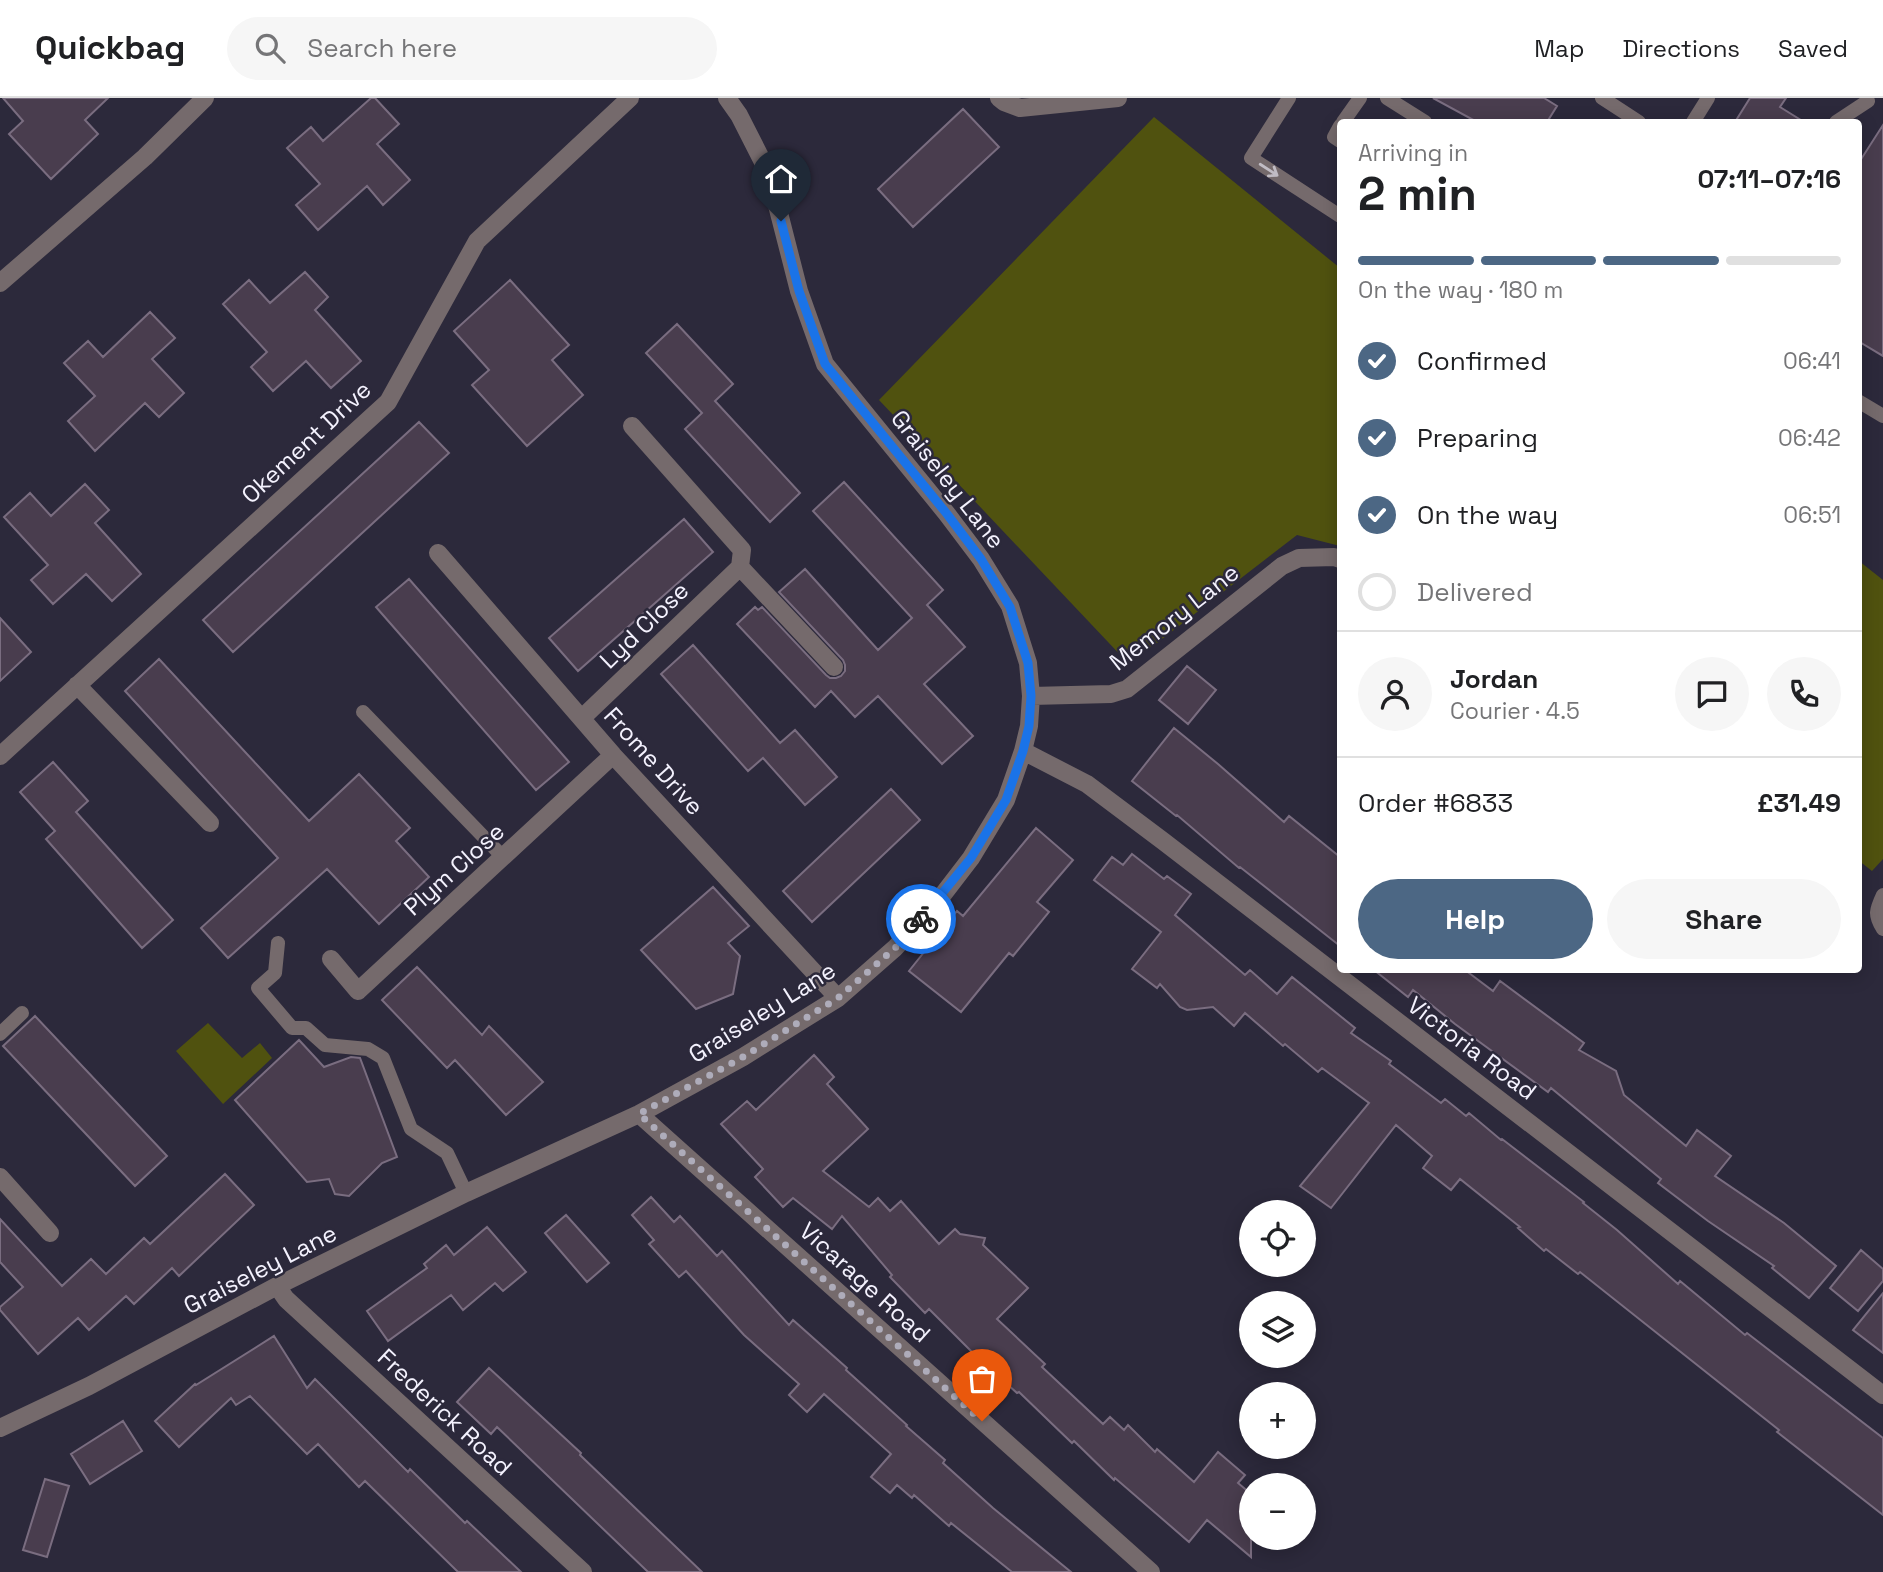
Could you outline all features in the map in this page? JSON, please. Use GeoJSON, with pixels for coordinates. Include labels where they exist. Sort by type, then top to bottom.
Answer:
{"type":"FeatureCollection","features":[{"type":"Feature","properties":{"kind":"street"},"geometry":{"type":"LineString","coordinates":[[0,283],[145,157],[205,98]]}},
{"type":"Feature","properties":{"kind":"street","name":"Okement Drive"},"geometry":{"type":"LineString","coordinates":[[0,756],[388,402],[477,241],[630,98]]}},
{"type":"Feature","properties":{"kind":"street","name":"Graiseley Lane"},"geometry":{"type":"LineString","coordinates":[[0,1428],[89,1386],[277,1286],[466,1193],[639,1114],[743,1057],[838,998],[895,948],[937,901],[971,858],[1006,800],[1023,751],[1029,726],[1031,696],[1028,663],[1010,607],[981,559],[947,514],[825,364],[799,291],[769,174],[739,115],[727,98]]}},
{"type":"Feature","properties":{"kind":"street"},"geometry":{"type":"LineString","coordinates":[[999,98],[1020,108],[1118,98]]}},
{"type":"Feature","properties":{"kind":"street"},"geometry":{"type":"LineString","coordinates":[[632,426],[742,550],[740,567],[834,667]]}},
{"type":"Feature","properties":{"kind":"street","name":"Frome Drive"},"geometry":{"type":"LineString","coordinates":[[438,553],[613,755],[838,998]]}},
{"type":"Feature","properties":{"kind":"street","name":"Memory Lane"},"geometry":{"type":"LineString","coordinates":[[1031,696],[1111,694],[1127,689],[1282,566],[1299,558],[1337,558]]}},
{"type":"Feature","properties":{"kind":"street","name":"Lyd Close"},"geometry":{"type":"LineString","coordinates":[[582,719],[740,567]]}},
{"type":"Feature","properties":{"kind":"street"},"geometry":{"type":"LineString","coordinates":[[77,685],[210,823]]}},
{"type":"Feature","properties":{"kind":"street","name":"Victoria Road"},"geometry":{"type":"LineString","coordinates":[[1023,751],[1087,784],[1883,1395]]}},
{"type":"Feature","properties":{"kind":"street","name":"Plym Close"},"geometry":{"type":"LineString","coordinates":[[331,959],[358,991],[613,755]]}},
{"type":"Feature","properties":{"kind":"street","name":"Vicarage Road"},"geometry":{"type":"LineString","coordinates":[[639,1114],[1145,1570]]}},
{"type":"Feature","properties":{"kind":"street"},"geometry":{"type":"LineString","coordinates":[[0,1177],[50,1233]]}},
{"type":"Feature","properties":{"kind":"street","name":"Frederick Road"},"geometry":{"type":"LineString","coordinates":[[277,1286],[286,1299],[583,1572]]}},
{"type":"Feature","properties":{"kind":"lane"},"geometry":{"type":"LineString","coordinates":[[1289,98],[1251,158],[1337,214]]}},
{"type":"Feature","properties":{"kind":"lane"},"geometry":{"type":"LineString","coordinates":[[1345,119],[1360,98]]}},
{"type":"Feature","properties":{"kind":"lane"},"geometry":{"type":"LineString","coordinates":[[1387,98],[1420,119]]}},
{"type":"Feature","properties":{"kind":"lane"},"geometry":{"type":"LineString","coordinates":[[1602,98],[1634,119]]}},
{"type":"Feature","properties":{"kind":"lane"},"geometry":{"type":"LineString","coordinates":[[1695,119],[1708,98]]}},
{"type":"Feature","properties":{"kind":"lane"},"geometry":{"type":"LineString","coordinates":[[1841,119],[1868,101]]}},
{"type":"Feature","properties":{"kind":"lane"},"geometry":{"type":"LineString","coordinates":[[1862,403],[1883,416]]}},
{"type":"Feature","properties":{"kind":"lane"},"geometry":{"type":"LineString","coordinates":[[363,712],[503,857]]}},
{"type":"Feature","properties":{"kind":"lane"},"geometry":{"type":"LineString","coordinates":[[1883,895],[1876,909],[1877,920],[1883,929]]}},
{"type":"Feature","properties":{"kind":"lane"},"geometry":{"type":"LineString","coordinates":[[278,943],[275,973],[258,988],[292,1028],[306,1028],[325,1045],[369,1049],[383,1058],[411,1129],[447,1153],[466,1193]]}},
{"type":"Feature","properties":{"kind":"lane"},"geometry":{"type":"LineString","coordinates":[[0,1034],[22,1013]]}},
{"type":"Feature","properties":{"kind":"shaded area"},"geometry":{"type":"Polygon","coordinates":[[[1154,117],[1337,266],[1337,545],[1297,535],[1157,643],[1126,661],[879,400],[1154,117]]]}},
{"type":"Feature","properties":{"kind":"shaded area"},"geometry":{"type":"Polygon","coordinates":[[[1862,563],[1883,580],[1883,859],[1872,871],[1862,863],[1862,563]]]}},
{"type":"Feature","properties":{"kind":"shaded area"},"geometry":{"type":"Polygon","coordinates":[[[208,1023],[242,1058],[260,1043],[272,1058],[223,1104],[176,1051],[208,1023]]]}},
{"type":"Feature","properties":{"kind":"building"},"geometry":{"type":"Polygon","coordinates":[[[3,98],[108,98],[85,120],[98,134],[51,179],[9,134],[23,121],[3,98]]]}},
{"type":"Feature","properties":{"kind":"building"},"geometry":{"type":"Polygon","coordinates":[[[371,98],[375,98],[399,124],[377,144],[410,180],[383,205],[367,186],[318,230],[296,205],[320,184],[287,148],[311,127],[323,141],[371,98]]]}},
{"type":"Feature","properties":{"kind":"building"},"geometry":{"type":"Polygon","coordinates":[[[1433,98],[1544,98],[1557,106],[1549,119],[1472,119],[1433,98]]]}},
{"type":"Feature","properties":{"kind":"building"},"geometry":{"type":"Polygon","coordinates":[[[1750,98],[1786,98],[1780,107],[1799,119],[1737,119],[1750,98]]]}},
{"type":"Feature","properties":{"kind":"building"},"geometry":{"type":"Polygon","coordinates":[[[963,109],[999,147],[913,227],[878,189],[963,109]]]}},
{"type":"Feature","properties":{"kind":"building"},"geometry":{"type":"Polygon","coordinates":[[[1883,125],[1883,356],[1862,343],[1862,158],[1883,125]]]}},
{"type":"Feature","properties":{"kind":"building"},"geometry":{"type":"Polygon","coordinates":[[[305,272],[328,297],[315,310],[361,361],[331,388],[306,361],[273,391],[251,367],[267,352],[223,304],[249,280],[270,303],[305,272]]]}},
{"type":"Feature","properties":{"kind":"building"},"geometry":{"type":"Polygon","coordinates":[[[510,280],[569,345],[552,360],[583,395],[527,446],[472,385],[489,370],[454,331],[510,280]]]}},
{"type":"Feature","properties":{"kind":"building"},"geometry":{"type":"Polygon","coordinates":[[[150,312],[175,338],[152,359],[184,393],[159,417],[145,403],[95,451],[68,421],[95,396],[64,363],[88,341],[103,357],[150,312]]]}},
{"type":"Feature","properties":{"kind":"building"},"geometry":{"type":"Polygon","coordinates":[[[677,324],[733,384],[715,401],[800,493],[770,522],[685,429],[702,413],[646,353],[677,324]]]}},
{"type":"Feature","properties":{"kind":"building"},"geometry":{"type":"Polygon","coordinates":[[[419,422],[449,453],[233,652],[203,620],[419,422]]]}},
{"type":"Feature","properties":{"kind":"building"},"geometry":{"type":"Polygon","coordinates":[[[844,482],[943,590],[927,605],[965,647],[924,684],[973,736],[942,764],[878,696],[855,717],[831,691],[815,707],[737,624],[755,607],[758,610],[762,607],[826,675],[836,678],[845,671],[843,660],[779,592],[805,569],[878,650],[912,618],[813,511],[844,482]]]}},
{"type":"Feature","properties":{"kind":"building"},"geometry":{"type":"Polygon","coordinates":[[[85,484],[109,510],[95,523],[141,574],[112,601],[86,574],[53,604],[31,580],[48,565],[4,517],[30,493],[51,516],[85,484]]]}},
{"type":"Feature","properties":{"kind":"building"},"geometry":{"type":"Polygon","coordinates":[[[684,519],[713,552],[578,671],[549,638],[684,519]]]}},
{"type":"Feature","properties":{"kind":"building"},"geometry":{"type":"Polygon","coordinates":[[[409,579],[569,762],[536,790],[376,607],[409,579]]]}},
{"type":"Feature","properties":{"kind":"building"},"geometry":{"type":"Polygon","coordinates":[[[0,618],[31,652],[0,681],[0,618]]]}},
{"type":"Feature","properties":{"kind":"building"},"geometry":{"type":"Polygon","coordinates":[[[693,645],[780,743],[795,730],[837,777],[805,805],[763,758],[748,771],[661,674],[693,645]]]}},
{"type":"Feature","properties":{"kind":"building"},"geometry":{"type":"Polygon","coordinates":[[[159,659],[309,821],[359,774],[410,828],[396,841],[429,877],[379,924],[327,869],[228,958],[201,928],[278,858],[125,691],[159,659]]]}},
{"type":"Feature","properties":{"kind":"building"},"geometry":{"type":"Polygon","coordinates":[[[1187,666],[1216,690],[1188,724],[1159,700],[1187,666]]]}},
{"type":"Feature","properties":{"kind":"building"},"geometry":{"type":"Polygon","coordinates":[[[1174,728],[1284,822],[1289,816],[1337,855],[1337,944],[1239,868],[1132,781],[1174,728]]]}},
{"type":"Feature","properties":{"kind":"building"},"geometry":{"type":"Polygon","coordinates":[[[53,762],[88,801],[76,812],[173,920],[142,948],[46,839],[55,831],[20,792],[53,762]]]}},
{"type":"Feature","properties":{"kind":"building"},"geometry":{"type":"Polygon","coordinates":[[[891,789],[920,820],[812,922],[783,891],[891,789]]]}},
{"type":"Feature","properties":{"kind":"building"},"geometry":{"type":"Polygon","coordinates":[[[1036,828],[1073,860],[1037,902],[1049,912],[1013,956],[1009,953],[961,1012],[909,971],[957,911],[963,916],[1036,828]]]}},
{"type":"Feature","properties":{"kind":"building"},"geometry":{"type":"Polygon","coordinates":[[[1132,854],[1164,879],[1167,876],[1191,894],[1175,915],[1245,975],[1250,970],[1277,994],[1292,977],[1355,1028],[1351,1033],[1391,1061],[1389,1064],[1441,1103],[1445,1099],[1466,1116],[1469,1113],[1584,1202],[1678,1284],[1680,1281],[1745,1335],[1747,1333],[1883,1438],[1883,1515],[1580,1272],[1578,1274],[1546,1249],[1544,1251],[1518,1228],[1520,1227],[1460,1179],[1451,1190],[1423,1168],[1432,1156],[1396,1125],[1331,1208],[1300,1186],[1369,1103],[1322,1068],[1318,1072],[1245,1013],[1234,1026],[1213,1007],[1187,1010],[1180,1007],[1160,984],[1157,988],[1132,969],[1161,932],[1094,880],[1112,857],[1123,865],[1132,854]]]}},
{"type":"Feature","properties":{"kind":"building"},"geometry":{"type":"Polygon","coordinates":[[[713,887],[749,926],[728,943],[740,956],[733,994],[696,1009],[641,950],[713,887]]]}},
{"type":"Feature","properties":{"kind":"building"},"geometry":{"type":"Polygon","coordinates":[[[417,967],[482,1035],[489,1026],[543,1082],[506,1115],[455,1060],[447,1068],[382,1000],[417,967]]]}},
{"type":"Feature","properties":{"kind":"building"},"geometry":{"type":"Polygon","coordinates":[[[1378,973],[1469,973],[1493,991],[1500,981],[1584,1043],[1579,1050],[1616,1071],[1624,1095],[1686,1146],[1697,1130],[1731,1156],[1715,1176],[1784,1223],[1836,1266],[1809,1298],[1772,1268],[1774,1266],[1658,1183],[1661,1179],[1551,1088],[1548,1092],[1413,990],[1408,997],[1378,973]]]}},
{"type":"Feature","properties":{"kind":"building"},"geometry":{"type":"Polygon","coordinates":[[[35,1016],[167,1156],[135,1186],[3,1046],[35,1016]]]}},
{"type":"Feature","properties":{"kind":"building"},"geometry":{"type":"Polygon","coordinates":[[[299,1040],[324,1067],[351,1057],[360,1058],[397,1157],[382,1163],[349,1196],[335,1194],[329,1179],[307,1182],[235,1100],[299,1040]]]}},
{"type":"Feature","properties":{"kind":"building"},"geometry":{"type":"Polygon","coordinates":[[[814,1055],[834,1077],[827,1084],[868,1129],[823,1171],[869,1207],[878,1198],[890,1211],[901,1201],[939,1244],[955,1229],[960,1234],[985,1238],[983,1245],[1028,1288],[997,1319],[1045,1364],[1042,1367],[1103,1424],[1110,1417],[1124,1430],[1128,1425],[1155,1452],[1157,1449],[1194,1482],[1218,1452],[1243,1473],[1239,1473],[1238,1483],[1239,1547],[1207,1520],[1189,1542],[1115,1478],[1114,1480],[1074,1441],[1072,1443],[1019,1392],[977,1357],[929,1309],[925,1313],[890,1277],[892,1275],[842,1216],[832,1229],[793,1198],[783,1207],[755,1177],[763,1169],[721,1124],[747,1101],[756,1110],[814,1055]]]}},
{"type":"Feature","properties":{"kind":"building"},"geometry":{"type":"Polygon","coordinates":[[[225,1174],[254,1205],[179,1276],[172,1268],[134,1304],[126,1296],[89,1330],[78,1318],[38,1354],[0,1310],[0,1307],[23,1287],[0,1262],[0,1219],[62,1286],[91,1259],[106,1274],[144,1238],[150,1244],[225,1174]]]}},
{"type":"Feature","properties":{"kind":"building"},"geometry":{"type":"Polygon","coordinates":[[[651,1197],[674,1222],[680,1216],[717,1256],[722,1251],[789,1325],[793,1320],[945,1460],[943,1463],[1071,1572],[1012,1572],[951,1523],[949,1526],[914,1495],[912,1498],[897,1485],[890,1493],[871,1477],[891,1454],[824,1394],[807,1412],[789,1395],[799,1384],[744,1335],[686,1271],[679,1277],[649,1244],[654,1240],[632,1215],[651,1197]]]}},
{"type":"Feature","properties":{"kind":"building"},"geometry":{"type":"Polygon","coordinates":[[[566,1215],[609,1263],[587,1282],[545,1233],[566,1215]]]}},
{"type":"Feature","properties":{"kind":"building"},"geometry":{"type":"Polygon","coordinates":[[[487,1227],[526,1272],[503,1291],[495,1283],[463,1310],[451,1295],[388,1341],[367,1311],[427,1268],[424,1264],[446,1245],[454,1255],[487,1227]]]}},
{"type":"Feature","properties":{"kind":"building"},"geometry":{"type":"Polygon","coordinates":[[[1861,1250],[1883,1269],[1883,1281],[1858,1311],[1830,1288],[1861,1250]]]}},
{"type":"Feature","properties":{"kind":"building"},"geometry":{"type":"Polygon","coordinates":[[[1883,1293],[1883,1353],[1853,1330],[1883,1293]]]}},
{"type":"Feature","properties":{"kind":"building"},"geometry":{"type":"Polygon","coordinates":[[[274,1336],[307,1388],[315,1379],[408,1472],[410,1469],[465,1523],[467,1521],[521,1572],[458,1572],[365,1481],[359,1487],[318,1444],[307,1454],[250,1396],[236,1405],[231,1398],[179,1447],[155,1421],[195,1384],[274,1336]]]}},
{"type":"Feature","properties":{"kind":"building"},"geometry":{"type":"Polygon","coordinates":[[[489,1368],[581,1453],[580,1455],[702,1572],[648,1572],[497,1427],[491,1434],[457,1402],[489,1368]]]}},
{"type":"Feature","properties":{"kind":"building"},"geometry":{"type":"Polygon","coordinates":[[[123,1421],[142,1451],[90,1484],[71,1454],[123,1421]]]}},
{"type":"Feature","properties":{"kind":"building"},"geometry":{"type":"Polygon","coordinates":[[[45,1479],[69,1486],[47,1557],[23,1550],[45,1479]]]}},
{"type":"Feature","properties":{"kind":"way so far"},"geometry":{"type":"LineString","coordinates":[[921,919],[895,948],[838,998],[743,1057],[639,1114],[982,1421]]}},
{"type":"Feature","properties":{"kind":"route"},"geometry":{"type":"LineString","coordinates":[[781,221],[799,291],[825,364],[981,559],[1010,607],[1028,663],[1031,696],[1029,726],[1006,800],[971,858],[921,919]]}}]}
